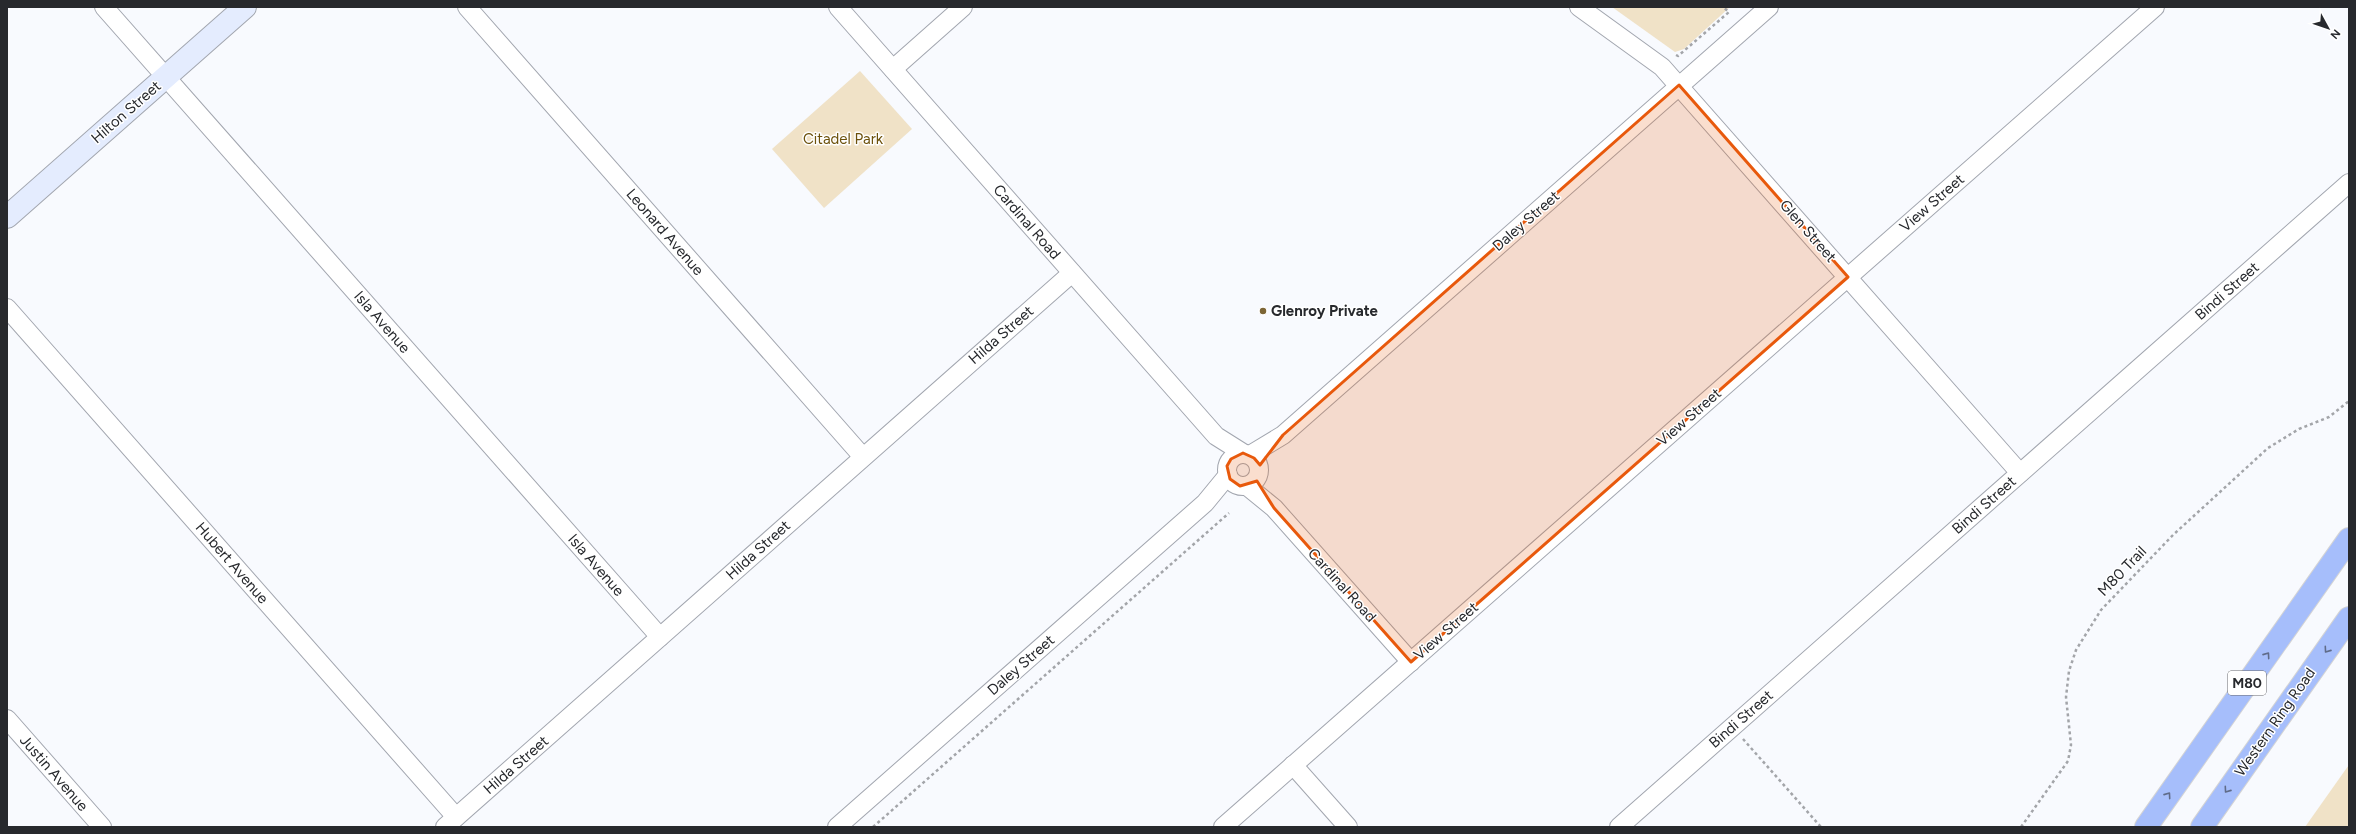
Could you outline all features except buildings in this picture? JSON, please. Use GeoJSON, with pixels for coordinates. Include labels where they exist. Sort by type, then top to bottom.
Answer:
{"type":"FeatureCollection","features":[{"type":"Feature","properties":{"kind":"highway","name":"M80"},"geometry":{"type":"LineString","coordinates":[[2146,827],[2349,539]]}},
{"type":"Feature","properties":{"kind":"highway","name":"Western Ring Road"},"geometry":{"type":"LineString","coordinates":[[2202,827],[2349,618]]}},
{"type":"Feature","properties":{"kind":"street","name":"Isla Avenue"},"geometry":{"type":"LineString","coordinates":[[104,7],[660,637]]}},
{"type":"Feature","properties":{"kind":"street","name":"Hilton Street"},"geometry":{"type":"LineString","coordinates":[[7,217],[245,7]]}},
{"type":"Feature","properties":{"kind":"street","name":"Leonard Avenue"},"geometry":{"type":"LineString","coordinates":[[467,7],[864,457]]}},
{"type":"Feature","properties":{"kind":"street","name":"Cardinal Road"},"geometry":{"type":"LineString","coordinates":[[838,7],[1216,436],[1274,508],[1411,662]]}},
{"type":"Feature","properties":{"kind":"street"},"geometry":{"type":"LineString","coordinates":[[893,69],[963,7]]}},
{"type":"Feature","properties":{"kind":"street","name":"Glen Street"},"geometry":{"type":"LineString","coordinates":[[1578,7],[1652,59],[1679,85],[2020,473]]}},
{"type":"Feature","properties":{"kind":"street","name":"Daley Street"},"geometry":{"type":"LineString","coordinates":[[838,827],[1769,7]]}},
{"type":"Feature","properties":{"kind":"street","name":"View Street"},"geometry":{"type":"LineString","coordinates":[[1223,827],[2155,7]]}},
{"type":"Feature","properties":{"kind":"street","name":"Bindi Street"},"geometry":{"type":"LineString","coordinates":[[1619,827],[2349,184]]}},
{"type":"Feature","properties":{"kind":"street","name":"Hilda Street"},"geometry":{"type":"LineString","coordinates":[[451,822],[1072,273]]}},
{"type":"Feature","properties":{"kind":"street","name":"Hubert Avenue"},"geometry":{"type":"LineString","coordinates":[[7,308],[451,822]]}},
{"type":"Feature","properties":{"kind":"street","name":"Justin Avenue"},"geometry":{"type":"LineString","coordinates":[[7,719],[102,827]]}},
{"type":"Feature","properties":{"kind":"street"},"geometry":{"type":"LineString","coordinates":[[1293,765],[1348,827]]}},
{"type":"Feature","properties":{"kind":"path"},"geometry":{"type":"LineString","coordinates":[[1672,52],[1678,56],[1729,12],[1723,7]]}},
{"type":"Feature","properties":{"kind":"path","name":"M80 Trail"},"geometry":{"type":"LineString","coordinates":[[2021,827],[2068,761],[2071,745],[2066,697],[2069,671],[2076,650],[2101,610],[2173,534],[2268,448],[2299,429],[2329,417],[2349,400]]}},
{"type":"Feature","properties":{"kind":"path"},"geometry":{"type":"LineString","coordinates":[[874,827],[1229,513]]}},
{"type":"Feature","properties":{"kind":"path"},"geometry":{"type":"LineString","coordinates":[[1732,727],[1821,827]]}},
{"type":"Feature","properties":{"kind":"highlighted area"},"geometry":{"type":"Polygon","coordinates":[[[1679,85],[1848,277],[1411,662],[1274,508],[1257,481],[1240,486],[1230,479],[1227,466],[1231,459],[1243,453],[1254,458],[1260,465],[1283,435],[1679,85]]]}},
{"type":"Feature","properties":{"kind":"green space"},"geometry":{"type":"Polygon","coordinates":[[[1612,7],[1730,7],[1684,49],[1675,52],[1612,7]]]}},
{"type":"Feature","properties":{"kind":"green space","name":"Citadel Park"},"geometry":{"type":"Polygon","coordinates":[[[860,71],[912,129],[824,208],[772,149],[860,71]]]}},
{"type":"Feature","properties":{"kind":"green space"},"geometry":{"type":"Polygon","coordinates":[[[2349,765],[2349,827],[2305,827],[2346,769],[2349,765]]]}},
{"type":"Feature","properties":{"kind":"place","name":"Glenroy Private"},"geometry":{"type":"Point","coordinates":[1263,311]}}]}
